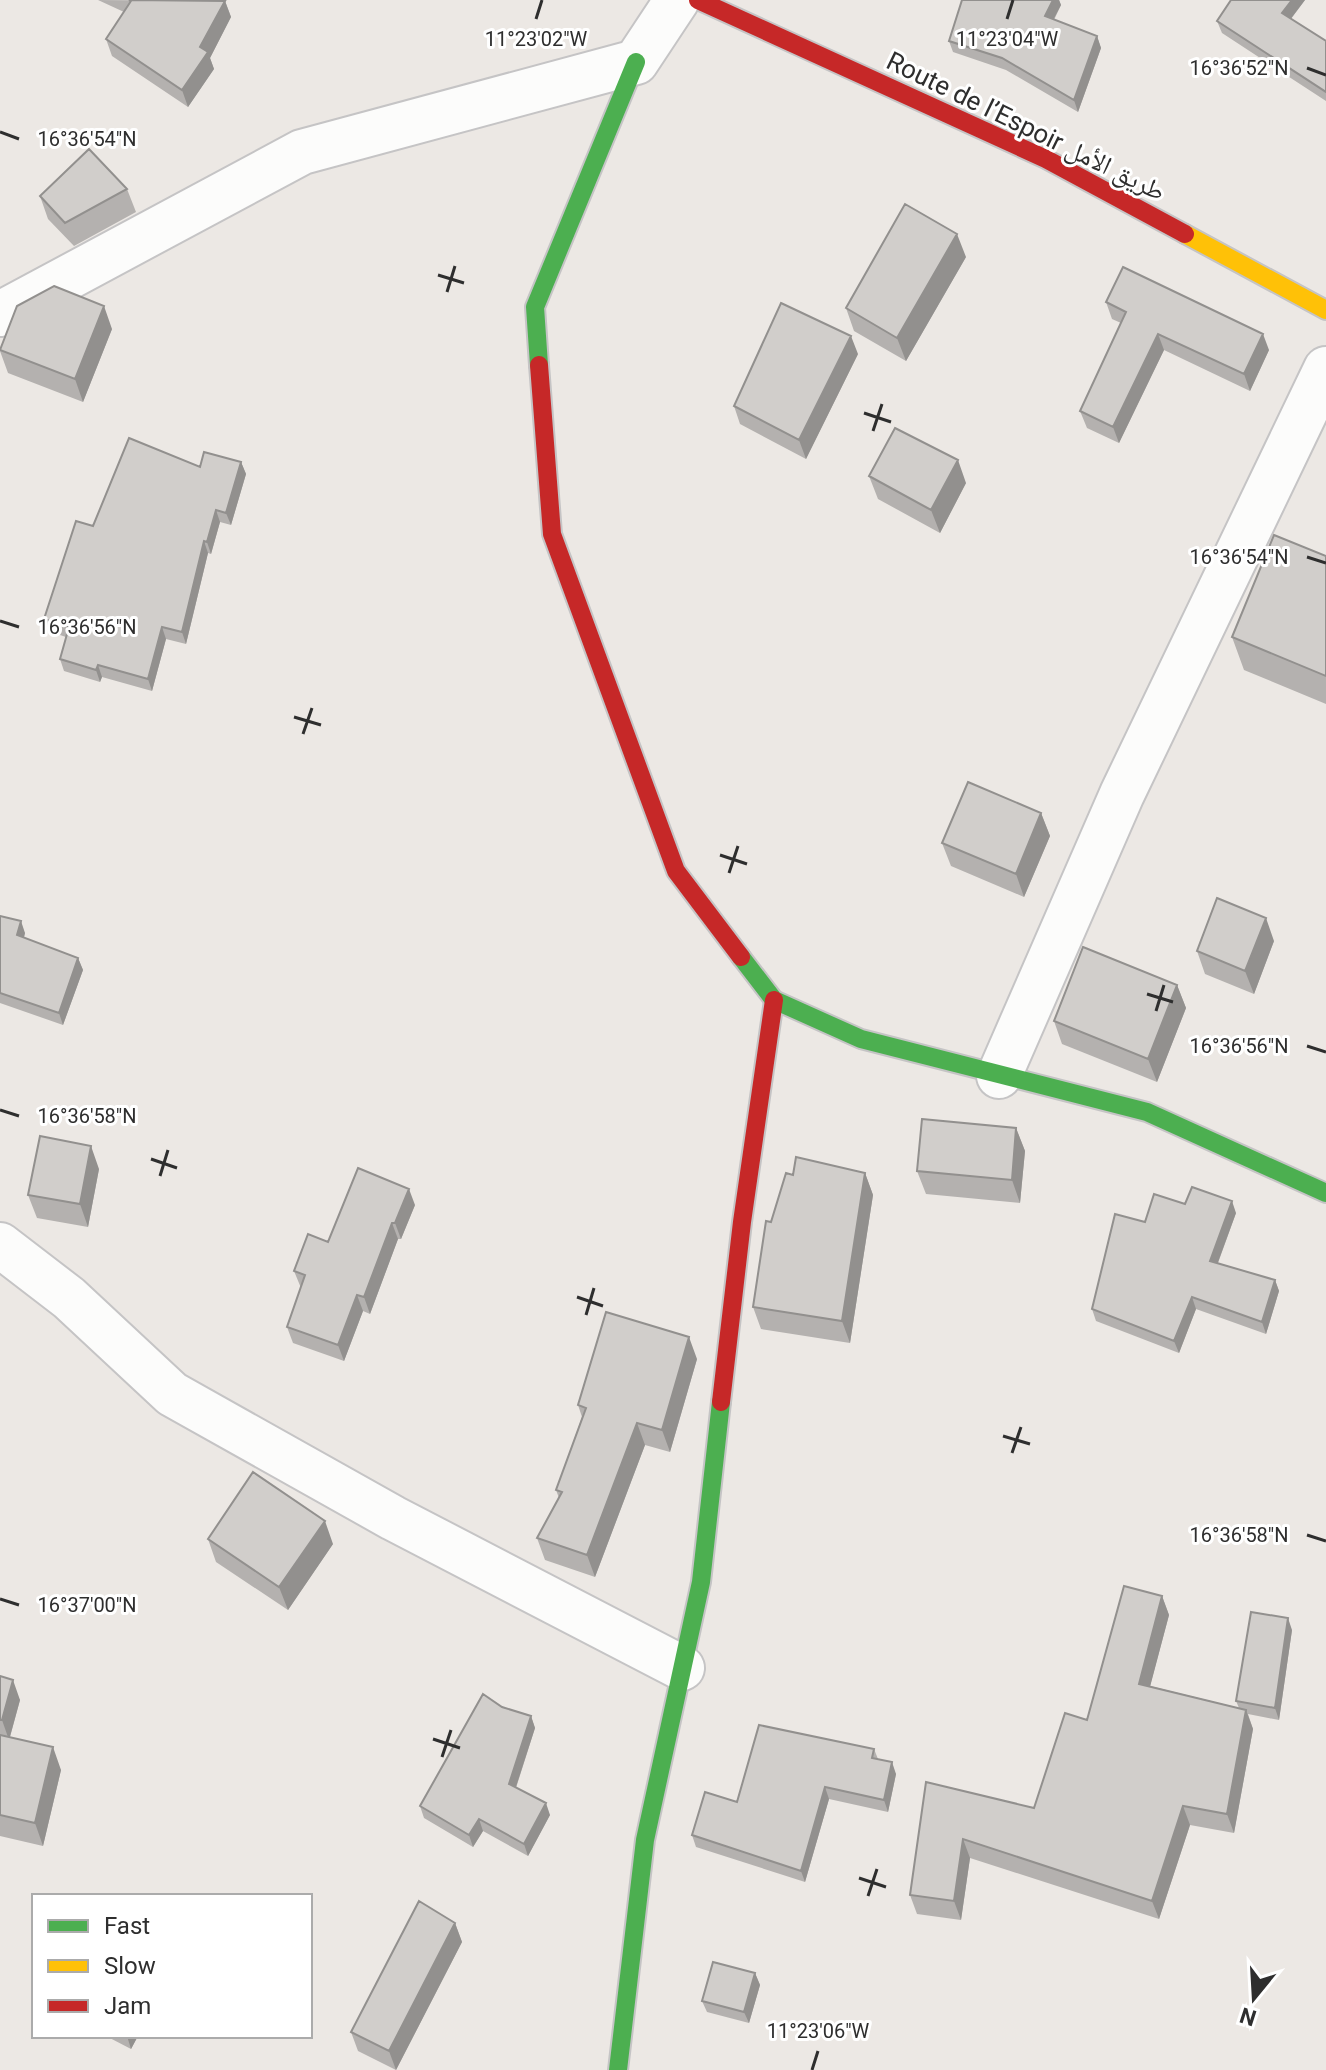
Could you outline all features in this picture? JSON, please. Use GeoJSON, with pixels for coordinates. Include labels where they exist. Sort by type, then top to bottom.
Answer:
{"type":"FeatureCollection","features":[{"type":"Feature","properties":{"kind":"main road","name":"Route de l’Espoir طريق الأمل"},"geometry":{"type":"LineString","coordinates":[[698,0],[1046,159],[1326,310]]}},
{"type":"Feature","properties":{"kind":"main road"},"geometry":{"type":"LineString","coordinates":[[636,62],[535,307],[552,534],[676,871],[774,1000],[861,1039],[1147,1112],[1326,1193]]}},
{"type":"Feature","properties":{"kind":"main road"},"geometry":{"type":"LineString","coordinates":[[618,2070],[645,1840],[701,1582],[742,1222],[774,1000]]}},
{"type":"Feature","properties":{"kind":"street"},"geometry":{"type":"LineString","coordinates":[[0,314],[302,152],[636,62],[677,0]]}},
{"type":"Feature","properties":{"kind":"street"},"geometry":{"type":"LineString","coordinates":[[999,1076],[1122,794],[1326,369]]}},
{"type":"Feature","properties":{"kind":"street"},"geometry":{"type":"LineString","coordinates":[[0,1245],[69,1298],[172,1394],[393,1518],[682,1668]]}},
{"type":"Feature","properties":{"kind":"building"},"geometry":{"type":"Polygon","coordinates":[[[129,0],[225,1],[200,47],[208,52],[182,90],[106,39],[129,0]]]}},
{"type":"Feature","properties":{"kind":"building"},"geometry":{"type":"Polygon","coordinates":[[[962,0],[1053,0],[1045,16],[1097,36],[1074,100],[1002,58],[949,41],[962,0]]]}},
{"type":"Feature","properties":{"kind":"building"},"geometry":{"type":"Polygon","coordinates":[[[1231,0],[1292,0],[1282,13],[1326,41],[1326,92],[1217,21],[1231,0]]]}},
{"type":"Feature","properties":{"kind":"building"},"geometry":{"type":"Polygon","coordinates":[[[89,149],[127,189],[65,223],[40,196],[89,149]]]}},
{"type":"Feature","properties":{"kind":"building"},"geometry":{"type":"Polygon","coordinates":[[[905,204],[957,234],[897,338],[846,308],[905,204]]]}},
{"type":"Feature","properties":{"kind":"building"},"geometry":{"type":"Polygon","coordinates":[[[1123,267],[1263,334],[1244,374],[1158,334],[1113,427],[1080,411],[1126,312],[1106,302],[1123,267]]]}},
{"type":"Feature","properties":{"kind":"building"},"geometry":{"type":"Polygon","coordinates":[[[54,286],[104,306],[75,379],[0,350],[17,306],[54,286]]]}},
{"type":"Feature","properties":{"kind":"building"},"geometry":{"type":"Polygon","coordinates":[[[781,303],[851,336],[799,440],[734,406],[781,303]]]}},
{"type":"Feature","properties":{"kind":"building"},"geometry":{"type":"Polygon","coordinates":[[[895,428],[958,460],[931,510],[869,476],[895,428]]]}},
{"type":"Feature","properties":{"kind":"building"},"geometry":{"type":"Polygon","coordinates":[[[129,438],[200,467],[204,452],[241,462],[226,513],[216,510],[207,542],[204,541],[182,632],[162,627],[148,679],[98,665],[96,670],[60,659],[69,627],[44,619],[76,521],[93,526],[129,438]]]}},
{"type":"Feature","properties":{"kind":"building"},"geometry":{"type":"Polygon","coordinates":[[[1274,535],[1326,556],[1326,676],[1232,637],[1274,535]]]}},
{"type":"Feature","properties":{"kind":"building"},"geometry":{"type":"Polygon","coordinates":[[[968,782],[1041,813],[1016,874],[942,843],[968,782]]]}},
{"type":"Feature","properties":{"kind":"building"},"geometry":{"type":"Polygon","coordinates":[[[1217,898],[1266,918],[1245,971],[1197,951],[1217,898]]]}},
{"type":"Feature","properties":{"kind":"building"},"geometry":{"type":"Polygon","coordinates":[[[0,916],[21,921],[17,935],[78,958],[59,1013],[0,993],[0,916]]]}},
{"type":"Feature","properties":{"kind":"building"},"geometry":{"type":"Polygon","coordinates":[[[1083,947],[1177,985],[1148,1059],[1054,1021],[1083,947]]]}},
{"type":"Feature","properties":{"kind":"building"},"geometry":{"type":"Polygon","coordinates":[[[922,1119],[1016,1128],[1012,1180],[917,1171],[922,1119]]]}},
{"type":"Feature","properties":{"kind":"building"},"geometry":{"type":"Polygon","coordinates":[[[40,1136],[91,1146],[80,1204],[28,1195],[40,1136]]]}},
{"type":"Feature","properties":{"kind":"building"},"geometry":{"type":"Polygon","coordinates":[[[796,1157],[865,1173],[842,1321],[753,1307],[766,1221],[771,1222],[786,1173],[793,1175],[796,1157]]]}},
{"type":"Feature","properties":{"kind":"building"},"geometry":{"type":"Polygon","coordinates":[[[358,1168],[409,1189],[395,1223],[392,1223],[364,1297],[357,1295],[338,1345],[287,1327],[305,1275],[294,1271],[308,1234],[328,1242],[358,1168]]]}},
{"type":"Feature","properties":{"kind":"building"},"geometry":{"type":"Polygon","coordinates":[[[1192,1187],[1232,1201],[1210,1261],[1275,1280],[1262,1322],[1192,1297],[1174,1341],[1092,1309],[1115,1214],[1145,1222],[1154,1194],[1185,1204],[1192,1187]]]}},
{"type":"Feature","properties":{"kind":"building"},"geometry":{"type":"Polygon","coordinates":[[[606,1312],[689,1337],[662,1430],[637,1423],[587,1555],[537,1538],[562,1492],[556,1490],[586,1408],[578,1405],[606,1312]]]}},
{"type":"Feature","properties":{"kind":"building"},"geometry":{"type":"Polygon","coordinates":[[[253,1472],[325,1521],[279,1587],[208,1539],[253,1472]]]}},
{"type":"Feature","properties":{"kind":"building"},"geometry":{"type":"Polygon","coordinates":[[[1124,1586],[1162,1596],[1139,1684],[1246,1710],[1227,1814],[1183,1806],[1152,1901],[963,1839],[954,1901],[910,1895],[926,1782],[1034,1808],[1065,1713],[1087,1720],[1124,1586]]]}},
{"type":"Feature","properties":{"kind":"building"},"geometry":{"type":"Polygon","coordinates":[[[1251,1612],[1288,1618],[1275,1708],[1236,1701],[1251,1612]]]}},
{"type":"Feature","properties":{"kind":"building"},"geometry":{"type":"Polygon","coordinates":[[[0,1676],[13,1680],[2,1720],[0,1720],[0,1676]]]}},
{"type":"Feature","properties":{"kind":"building"},"geometry":{"type":"Polygon","coordinates":[[[483,1694],[502,1707],[531,1716],[509,1784],[546,1803],[524,1844],[479,1819],[469,1835],[420,1806],[483,1694]]]}},
{"type":"Feature","properties":{"kind":"building"},"geometry":{"type":"Polygon","coordinates":[[[759,1725],[874,1749],[872,1758],[892,1762],[884,1800],[825,1787],[801,1871],[692,1835],[705,1792],[737,1802],[759,1725]]]}},
{"type":"Feature","properties":{"kind":"building"},"geometry":{"type":"Polygon","coordinates":[[[0,1735],[53,1747],[35,1823],[0,1815],[0,1735]]]}},
{"type":"Feature","properties":{"kind":"building"},"geometry":{"type":"Polygon","coordinates":[[[419,1901],[455,1923],[389,2051],[351,2032],[419,1901]]]}},
{"type":"Feature","properties":{"kind":"building"},"geometry":{"type":"Polygon","coordinates":[[[713,1962],[755,1973],[744,2012],[702,2001],[713,1962]]]}},
{"type":"Feature","properties":{"kind":"traffic: fast"},"geometry":{"type":"LineString","coordinates":[[539,365],[535,307],[636,62]]}},
{"type":"Feature","properties":{"kind":"traffic: fast"},"geometry":{"type":"LineString","coordinates":[[741,957],[774,1000],[861,1039],[1147,1112],[1326,1193]]}},
{"type":"Feature","properties":{"kind":"traffic: fast"},"geometry":{"type":"LineString","coordinates":[[618,2070],[645,1840],[701,1582],[721,1402]]}},
{"type":"Feature","properties":{"kind":"traffic: slow"},"geometry":{"type":"LineString","coordinates":[[1185,234],[1326,310]]}},
{"type":"Feature","properties":{"kind":"traffic: jam"},"geometry":{"type":"LineString","coordinates":[[698,0],[1046,159],[1185,234]]}},
{"type":"Feature","properties":{"kind":"traffic: jam"},"geometry":{"type":"LineString","coordinates":[[539,365],[552,534],[676,871],[741,957]]}},
{"type":"Feature","properties":{"kind":"traffic: jam"},"geometry":{"type":"LineString","coordinates":[[721,1402],[742,1222],[774,1000]]}}]}
